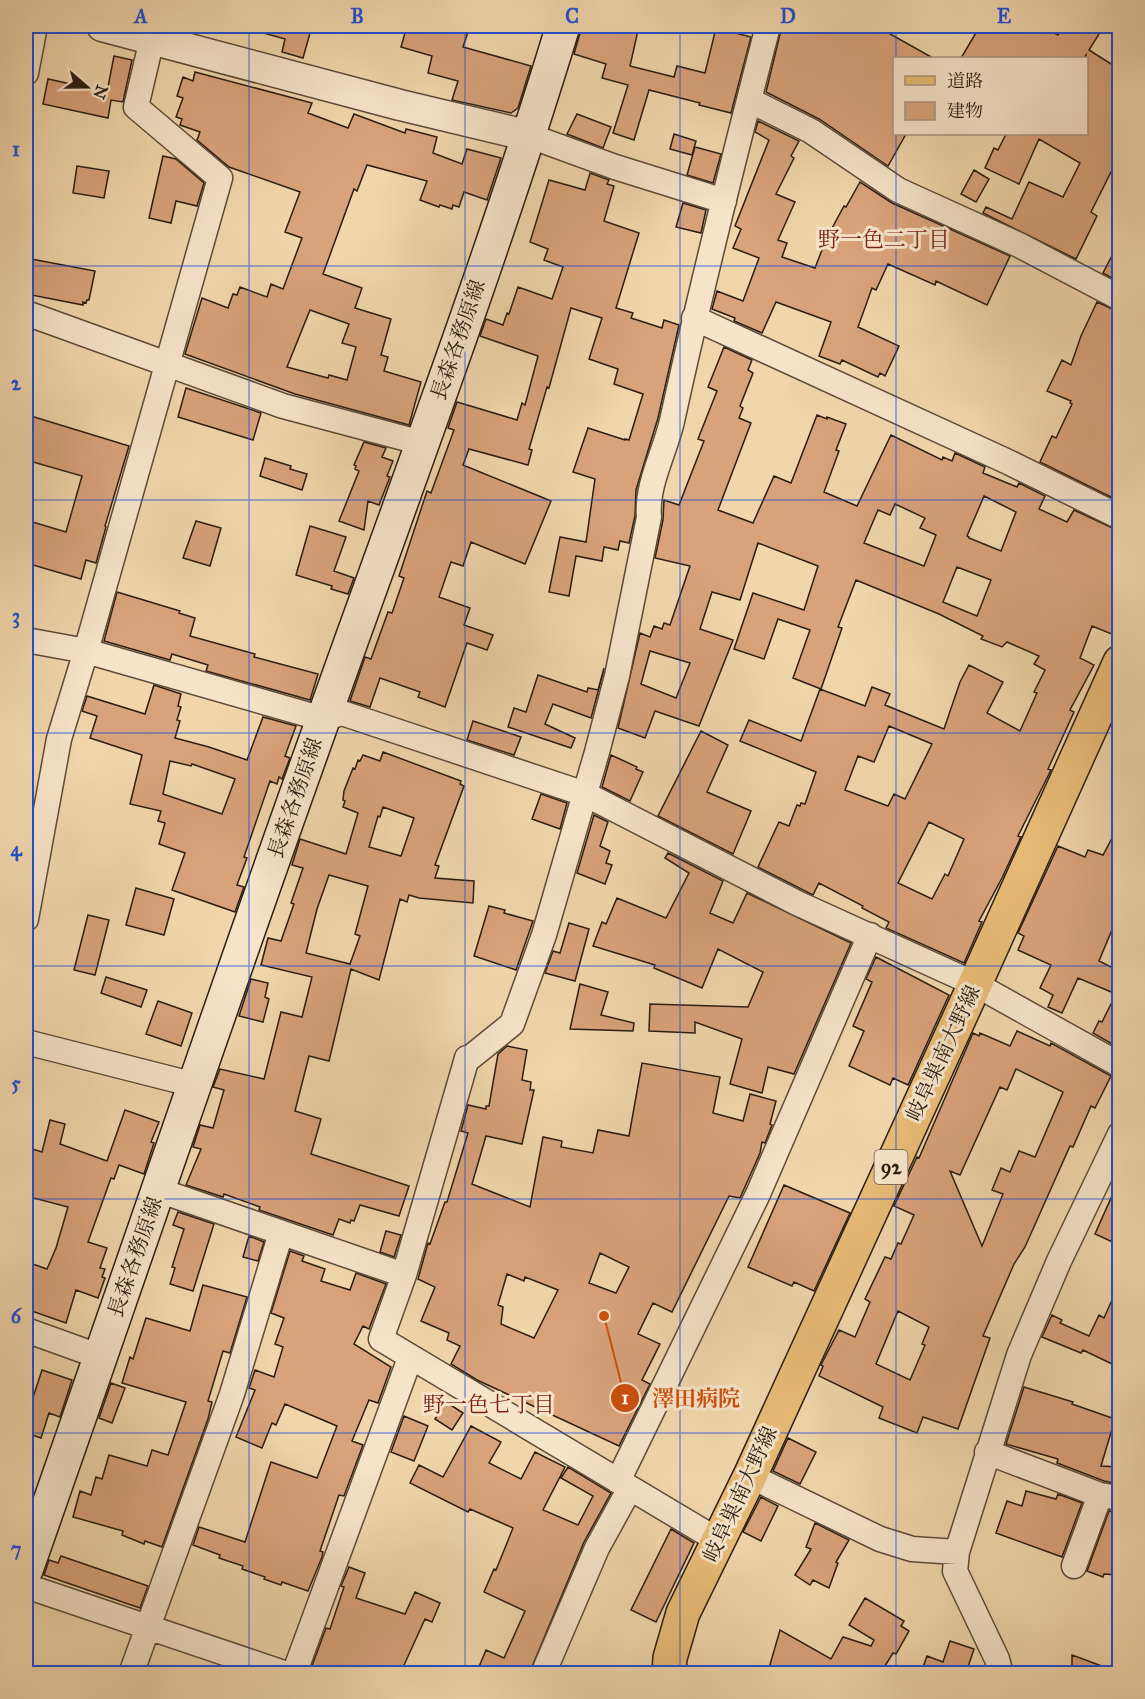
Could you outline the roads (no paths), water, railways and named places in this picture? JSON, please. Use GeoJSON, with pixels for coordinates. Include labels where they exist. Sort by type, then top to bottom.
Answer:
{"type":"FeatureCollection","features":[{"type":"Feature","properties":{"kind":"main road","name":"長森各務原線"},"geometry":{"type":"LineString","coordinates":[[26,1570],[322,719],[530,136],[563,26]]}},
{"type":"Feature","properties":{"kind":"main road","name":"岐阜巣南大野線"},"geometry":{"type":"LineString","coordinates":[[664,1668],[683,1612],[750,1476],[1119,662]]}},
{"type":"Feature","properties":{"kind":"street"},"geometry":{"type":"LineString","coordinates":[[26,73],[35,26]]}},
{"type":"Feature","properties":{"kind":"street"},"geometry":{"type":"LineString","coordinates":[[108,26],[400,105],[530,136],[615,167],[724,201]]}},
{"type":"Feature","properties":{"kind":"street"},"geometry":{"type":"LineString","coordinates":[[719,1541],[381,1339],[404,1275],[467,1058],[512,1024],[544,935],[617,676],[649,517],[647,502],[668,438],[694,318],[768,26]]}},
{"type":"Feature","properties":{"kind":"street"},"geometry":{"type":"LineString","coordinates":[[26,919],[59,738],[86,651],[220,178],[136,107],[152,39]]}},
{"type":"Feature","properties":{"kind":"street"},"geometry":{"type":"LineString","coordinates":[[749,100],[811,131],[898,190],[1019,245],[1119,298]]}},
{"type":"Feature","properties":{"kind":"street"},"geometry":{"type":"LineString","coordinates":[[26,313],[283,406],[422,443]]}},
{"type":"Feature","properties":{"kind":"street"},"geometry":{"type":"LineString","coordinates":[[694,318],[1006,461],[1119,517]]}},
{"type":"Feature","properties":{"kind":"street"},"geometry":{"type":"LineString","coordinates":[[26,640],[86,651],[322,719],[342,713],[585,794],[797,903],[870,934],[975,984],[1119,1065]]}},
{"type":"Feature","properties":{"kind":"street"},"geometry":{"type":"LineString","coordinates":[[543,1674],[624,1484],[758,1194],[870,934]]}},
{"type":"Feature","properties":{"kind":"street"},"geometry":{"type":"LineString","coordinates":[[26,1042],[195,1085]]}},
{"type":"Feature","properties":{"kind":"street"},"geometry":{"type":"LineString","coordinates":[[1001,1674],[997,1659],[955,1570],[957,1552],[1019,1355],[1059,1261],[1119,1134]]}},
{"type":"Feature","properties":{"kind":"street"},"geometry":{"type":"LineString","coordinates":[[158,1190],[404,1275]]}},
{"type":"Feature","properties":{"kind":"street"},"geometry":{"type":"LineString","coordinates":[[131,1674],[232,1394],[281,1233]]}},
{"type":"Feature","properties":{"kind":"street"},"geometry":{"type":"LineString","coordinates":[[26,1330],[101,1357]]}},
{"type":"Feature","properties":{"kind":"street"},"geometry":{"type":"LineString","coordinates":[[294,1674],[410,1358]]}},
{"type":"Feature","properties":{"kind":"street"},"geometry":{"type":"LineString","coordinates":[[987,1452],[1110,1496],[1074,1566]]}},
{"type":"Feature","properties":{"kind":"street"},"geometry":{"type":"LineString","coordinates":[[750,1476],[880,1539],[912,1549],[957,1552]]}},
{"type":"Feature","properties":{"kind":"street"},"geometry":{"type":"LineString","coordinates":[[26,1586],[287,1674]]}},
{"type":"Feature","properties":{"kind":"place","name":"澤田病院"},"geometry":{"type":"Point","coordinates":[604,1316]}},
{"type":"Feature","properties":{"kind":"district","name":"野一色二丁目"},"geometry":{"type":"Point","coordinates":[884,239]}},
{"type":"Feature","properties":{"kind":"district","name":"野一色七丁目"},"geometry":{"type":"Point","coordinates":[489,1404]}}]}
